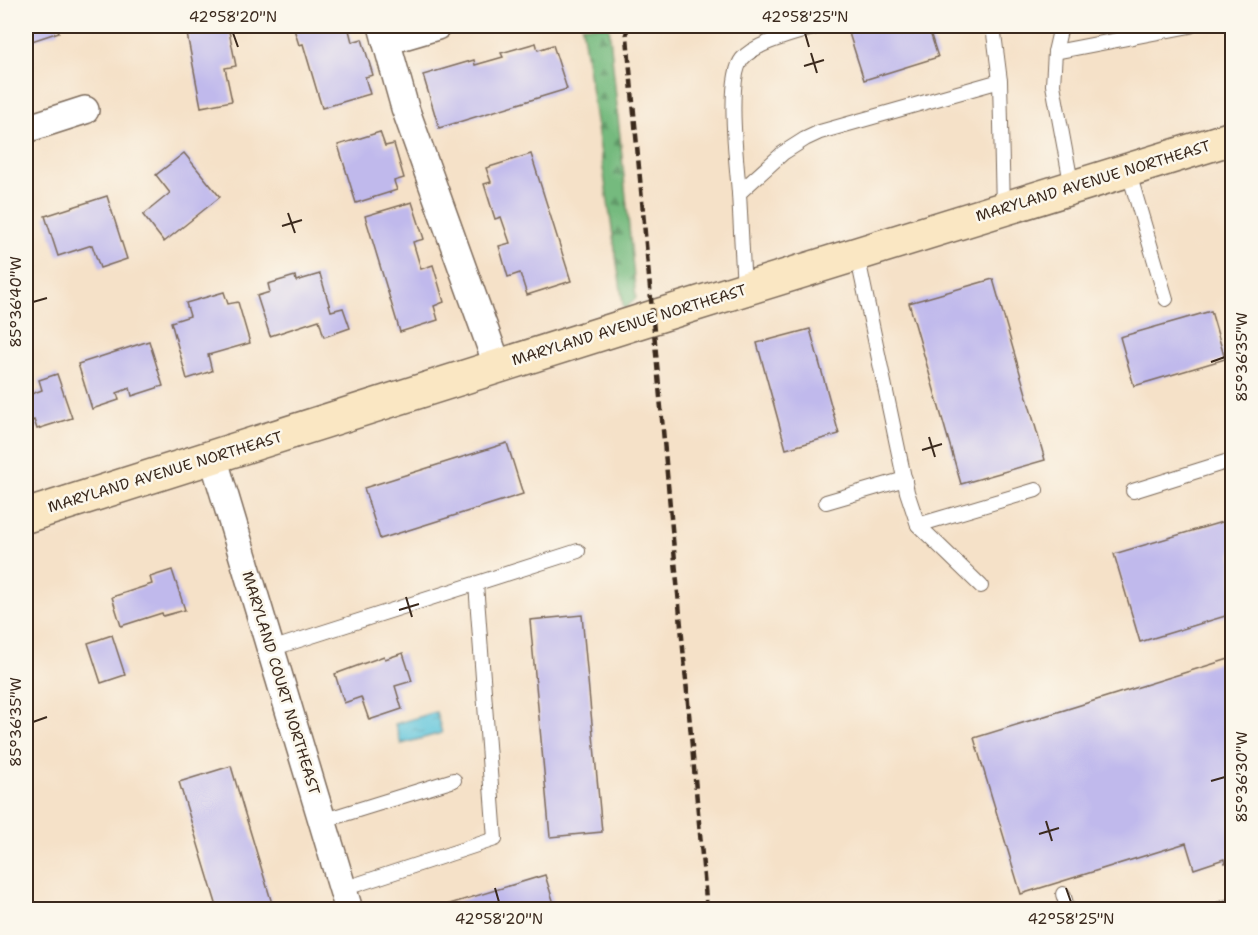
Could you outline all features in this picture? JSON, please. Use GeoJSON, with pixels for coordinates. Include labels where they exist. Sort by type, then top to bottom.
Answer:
{"type":"FeatureCollection","features":[{"type":"Feature","properties":{"kind":"street"},"geometry":{"type":"LineString","coordinates":[[436,26],[384,33],[405,108],[498,367]]}},
{"type":"Feature","properties":{"kind":"street"},"geometry":{"type":"LineString","coordinates":[[26,129],[85,110]]}},
{"type":"Feature","properties":{"kind":"street","name":"MARYLAND AVENUE NORTHEAST"},"geometry":{"type":"LineString","coordinates":[[26,516],[744,289],[1233,138]]}},
{"type":"Feature","properties":{"kind":"street","name":"MARYLAND COURT NORTHEAST"},"geometry":{"type":"LineString","coordinates":[[213,457],[346,899]]}},
{"type":"Feature","properties":{"kind":"lane"},"geometry":{"type":"LineString","coordinates":[[744,289],[735,151],[734,78],[743,58],[759,47],[819,26]]}},
{"type":"Feature","properties":{"kind":"lane"},"geometry":{"type":"LineString","coordinates":[[993,26],[1000,81],[1003,209]]}},
{"type":"Feature","properties":{"kind":"lane"},"geometry":{"type":"LineString","coordinates":[[1060,26],[1055,52],[1053,85],[1072,188]]}},
{"type":"Feature","properties":{"kind":"lane"},"geometry":{"type":"LineString","coordinates":[[1055,52],[1190,26]]}},
{"type":"Feature","properties":{"kind":"lane"},"geometry":{"type":"LineString","coordinates":[[739,193],[783,153],[820,132],[1000,81]]}},
{"type":"Feature","properties":{"kind":"lane"},"geometry":{"type":"LineString","coordinates":[[1128,170],[1166,299]]}},
{"type":"Feature","properties":{"kind":"lane"},"geometry":{"type":"LineString","coordinates":[[857,254],[905,478],[918,525],[981,586]]}},
{"type":"Feature","properties":{"kind":"lane"},"geometry":{"type":"LineString","coordinates":[[1133,491],[1233,460]]}},
{"type":"Feature","properties":{"kind":"lane"},"geometry":{"type":"LineString","coordinates":[[826,502],[905,478]]}},
{"type":"Feature","properties":{"kind":"lane"},"geometry":{"type":"LineString","coordinates":[[918,525],[1036,490]]}},
{"type":"Feature","properties":{"kind":"lane"},"geometry":{"type":"LineString","coordinates":[[271,649],[578,551]]}},
{"type":"Feature","properties":{"kind":"lane"},"geometry":{"type":"LineString","coordinates":[[346,899],[495,839],[476,584]]}},
{"type":"Feature","properties":{"kind":"lane"},"geometry":{"type":"LineString","coordinates":[[322,821],[454,780]]}},
{"type":"Feature","properties":{"kind":"lane"},"geometry":{"type":"LineString","coordinates":[[1063,894],[1068,909]]}},
{"type":"Feature","properties":{"kind":"lane"},"geometry":{"type":"LineString","coordinates":[[1216,909],[1233,905]]}},
{"type":"Feature","properties":{"kind":"green space"},"geometry":{"type":"Polygon","coordinates":[[[582,26],[609,26],[636,298],[624,310],[582,26]]]}},
{"type":"Feature","properties":{"kind":"water"},"geometry":{"type":"Polygon","coordinates":[[[436,712],[442,733],[401,744],[395,724],[436,712]]]}},
{"type":"Feature","properties":{"kind":"building"},"geometry":{"type":"Polygon","coordinates":[[[26,26],[57,26],[59,32],[26,43],[26,26]]]}},
{"type":"Feature","properties":{"kind":"building"},"geometry":{"type":"Polygon","coordinates":[[[228,26],[236,66],[225,68],[232,101],[201,107],[187,34],[228,26]]]}},
{"type":"Feature","properties":{"kind":"building"},"geometry":{"type":"Polygon","coordinates":[[[293,26],[348,26],[352,42],[362,39],[373,75],[365,77],[370,94],[322,108],[303,44],[299,45],[293,26]]]}},
{"type":"Feature","properties":{"kind":"building"},"geometry":{"type":"Polygon","coordinates":[[[863,26],[928,26],[938,57],[864,80],[848,30],[863,26]]]}},
{"type":"Feature","properties":{"kind":"building"},"geometry":{"type":"Polygon","coordinates":[[[536,43],[538,50],[553,45],[567,89],[439,128],[423,75],[474,60],[475,65],[503,57],[501,53],[536,43]]]}},
{"type":"Feature","properties":{"kind":"building"},"geometry":{"type":"Polygon","coordinates":[[[380,132],[385,146],[394,144],[404,178],[394,181],[397,190],[356,203],[338,145],[380,132]]]}},
{"type":"Feature","properties":{"kind":"building"},"geometry":{"type":"Polygon","coordinates":[[[184,153],[220,197],[164,242],[143,215],[170,193],[156,175],[184,153]]]}},
{"type":"Feature","properties":{"kind":"building"},"geometry":{"type":"Polygon","coordinates":[[[531,154],[571,281],[527,295],[520,273],[508,277],[499,246],[510,243],[501,217],[495,219],[484,184],[491,182],[486,168],[531,154]]]}},
{"type":"Feature","properties":{"kind":"building"},"geometry":{"type":"Polygon","coordinates":[[[107,196],[127,259],[100,268],[92,245],[58,256],[45,216],[107,196]]]}},
{"type":"Feature","properties":{"kind":"building"},"geometry":{"type":"Polygon","coordinates":[[[412,202],[424,239],[413,242],[421,269],[433,265],[444,302],[434,306],[438,320],[400,332],[365,216],[412,202]]]}},
{"type":"Feature","properties":{"kind":"building"},"geometry":{"type":"Polygon","coordinates":[[[320,274],[331,311],[343,308],[350,328],[324,337],[319,320],[270,336],[257,296],[270,292],[268,284],[295,276],[296,281],[320,274]]]}},
{"type":"Feature","properties":{"kind":"building"},"geometry":{"type":"Polygon","coordinates":[[[993,279],[1045,460],[961,484],[909,303],[993,279]]]}},
{"type":"Feature","properties":{"kind":"building"},"geometry":{"type":"Polygon","coordinates":[[[224,292],[228,304],[238,302],[250,343],[208,355],[212,371],[187,379],[171,322],[190,316],[186,303],[224,292]]]}},
{"type":"Feature","properties":{"kind":"building"},"geometry":{"type":"Polygon","coordinates":[[[1211,311],[1225,359],[1134,386],[1120,337],[1211,311]]]}},
{"type":"Feature","properties":{"kind":"building"},"geometry":{"type":"Polygon","coordinates":[[[810,329],[839,434],[786,449],[757,343],[810,329]]]}},
{"type":"Feature","properties":{"kind":"building"},"geometry":{"type":"Polygon","coordinates":[[[149,341],[163,386],[132,396],[130,388],[117,393],[119,400],[92,409],[78,364],[149,341]]]}},
{"type":"Feature","properties":{"kind":"building"},"geometry":{"type":"Polygon","coordinates":[[[57,374],[72,418],[37,429],[34,420],[26,423],[26,396],[42,390],[39,380],[57,374]]]}},
{"type":"Feature","properties":{"kind":"building"},"geometry":{"type":"Polygon","coordinates":[[[507,443],[523,494],[380,539],[364,488],[507,443]]]}},
{"type":"Feature","properties":{"kind":"building"},"geometry":{"type":"Polygon","coordinates":[[[1232,519],[1232,614],[1140,642],[1114,554],[1232,519]]]}},
{"type":"Feature","properties":{"kind":"building"},"geometry":{"type":"Polygon","coordinates":[[[172,570],[185,610],[163,616],[162,613],[121,626],[112,597],[152,584],[150,577],[172,570]]]}},
{"type":"Feature","properties":{"kind":"building"},"geometry":{"type":"Polygon","coordinates":[[[582,615],[602,832],[550,837],[530,620],[582,615]]]}},
{"type":"Feature","properties":{"kind":"building"},"geometry":{"type":"Polygon","coordinates":[[[112,635],[125,675],[101,683],[88,643],[112,635]]]}},
{"type":"Feature","properties":{"kind":"building"},"geometry":{"type":"Polygon","coordinates":[[[403,653],[412,681],[395,686],[402,709],[369,720],[361,697],[344,703],[335,674],[384,656],[385,659],[403,653]]]}},
{"type":"Feature","properties":{"kind":"building"},"geometry":{"type":"Polygon","coordinates":[[[1232,658],[1232,861],[1225,863],[1224,859],[1194,869],[1186,843],[1021,894],[974,738],[1232,658]]]}},
{"type":"Feature","properties":{"kind":"building"},"geometry":{"type":"Polygon","coordinates":[[[231,766],[274,910],[218,910],[179,782],[231,766]]]}},
{"type":"Feature","properties":{"kind":"building"},"geometry":{"type":"Polygon","coordinates":[[[545,875],[556,910],[433,910],[433,909],[545,875]]]}},
{"type":"Feature","properties":{"kind":"railway"},"geometry":{"type":"LineString","coordinates":[[626,26],[707,910]]}}]}
